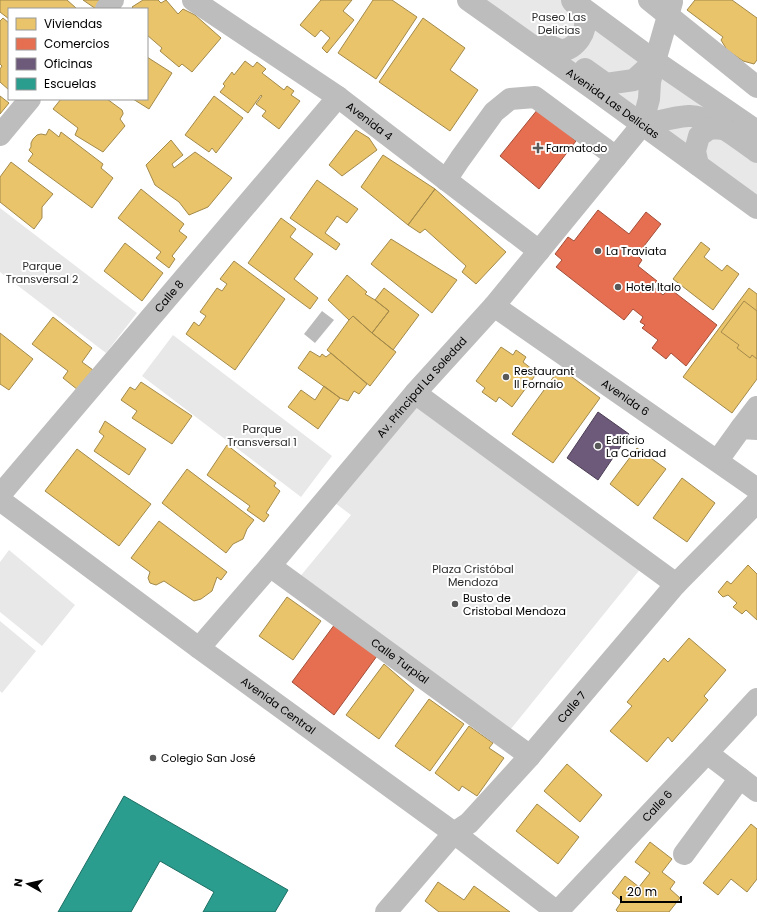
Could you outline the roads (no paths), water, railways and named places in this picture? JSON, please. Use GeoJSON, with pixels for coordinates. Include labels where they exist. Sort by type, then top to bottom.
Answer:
{"type":"FeatureCollection","features":[{"type":"Feature","properties":{"kind":"street"},"geometry":{"type":"LineString","coordinates":[[107,8],[113,0]]}},
{"type":"Feature","properties":{"kind":"street","name":"Avenida 4"},"geometry":{"type":"LineString","coordinates":[[193,0],[338,97],[539,251]]}},
{"type":"Feature","properties":{"kind":"street","name":"Avenida Las Delicias"},"geometry":{"type":"LineString","coordinates":[[468,0],[757,208]]}},
{"type":"Feature","properties":{"kind":"street"},"geometry":{"type":"LineString","coordinates":[[546,44],[562,50],[570,48],[578,42],[582,36],[585,27],[584,17],[572,0]]}},
{"type":"Feature","properties":{"kind":"street"},"geometry":{"type":"LineString","coordinates":[[572,0],[757,131]]}},
{"type":"Feature","properties":{"kind":"street"},"geometry":{"type":"LineString","coordinates":[[598,0],[606,24]]}},
{"type":"Feature","properties":{"kind":"street"},"geometry":{"type":"LineString","coordinates":[[649,0],[670,8],[757,87]]}},
{"type":"Feature","properties":{"kind":"street"},"geometry":{"type":"LineString","coordinates":[[670,8],[655,60],[650,82],[649,99],[642,124],[678,117],[701,117],[725,129],[757,152]]}},
{"type":"Feature","properties":{"kind":"street"},"geometry":{"type":"LineString","coordinates":[[520,36],[532,34],[606,84],[634,80],[655,60]]}},
{"type":"Feature","properties":{"kind":"street","name":"Calle 8"},"geometry":{"type":"LineString","coordinates":[[0,495],[338,97]]}},
{"type":"Feature","properties":{"kind":"street"},"geometry":{"type":"LineString","coordinates":[[446,180],[494,112],[510,99],[535,97],[616,157]]}},
{"type":"Feature","properties":{"kind":"street"},"geometry":{"type":"LineString","coordinates":[[0,135],[29,100]]}},
{"type":"Feature","properties":{"kind":"street","name":"Av. Principal La Soledad"},"geometry":{"type":"LineString","coordinates":[[199,648],[415,393],[494,306],[642,124]]}},
{"type":"Feature","properties":{"kind":"street"},"geometry":{"type":"LineString","coordinates":[[698,165],[695,151],[699,136],[710,128],[725,129]]}},
{"type":"Feature","properties":{"kind":"street","name":"Avenida 6"},"geometry":{"type":"LineString","coordinates":[[494,306],[718,460],[757,489]]}},
{"type":"Feature","properties":{"kind":"street"},"geometry":{"type":"LineString","coordinates":[[415,393],[676,584]]}},
{"type":"Feature","properties":{"kind":"street"},"geometry":{"type":"LineString","coordinates":[[718,460],[749,429],[757,407]]}},
{"type":"Feature","properties":{"kind":"street","name":"Avenida Central"},"geometry":{"type":"LineString","coordinates":[[0,500],[199,648],[454,833],[557,912]]}},
{"type":"Feature","properties":{"kind":"street","name":"Calle 7"},"geometry":{"type":"LineString","coordinates":[[386,912],[454,833],[470,823],[530,756],[676,584],[757,502]]}},
{"type":"Feature","properties":{"kind":"street","name":"Calle Turpial"},"geometry":{"type":"LineString","coordinates":[[270,566],[530,756]]}},
{"type":"Feature","properties":{"kind":"street","name":"Calle 6"},"geometry":{"type":"LineString","coordinates":[[557,912],[707,754],[757,698]]}},
{"type":"Feature","properties":{"kind":"street"},"geometry":{"type":"LineString","coordinates":[[684,854],[749,785],[707,754]]}},
{"type":"Feature","properties":{"kind":"place","name":"Farmatodo"},"geometry":{"type":"Point","coordinates":[538,148]}},
{"type":"Feature","properties":{"kind":"place","name":"La Traviata"},"geometry":{"type":"Point","coordinates":[598,251]}},
{"type":"Feature","properties":{"kind":"place","name":"Hotel Italo"},"geometry":{"type":"Point","coordinates":[618,287]}},
{"type":"Feature","properties":{"kind":"place","name":"Restaurant Il Fornaio"},"geometry":{"type":"Point","coordinates":[506,377]}},
{"type":"Feature","properties":{"kind":"place","name":"Edificio La Caridad"},"geometry":{"type":"Point","coordinates":[598,446]}},
{"type":"Feature","properties":{"kind":"place","name":"Busto de Cristobal Mendoza"},"geometry":{"type":"Point","coordinates":[455,604]}},
{"type":"Feature","properties":{"kind":"place","name":"Colegio San José"},"geometry":{"type":"Point","coordinates":[153,758]}},
{"type":"Feature","properties":{"kind":"park label","name":"Paseo Las Delicias"},"geometry":{"type":"Point","coordinates":[559,23]}},
{"type":"Feature","properties":{"kind":"park label","name":"Parque Transversal 2"},"geometry":{"type":"Point","coordinates":[42,272]}},
{"type":"Feature","properties":{"kind":"park label","name":"Parque Transversal 1"},"geometry":{"type":"Point","coordinates":[262,435]}},
{"type":"Feature","properties":{"kind":"park label","name":"Plaza Cristóbal Mendoza"},"geometry":{"type":"Point","coordinates":[473,575]}}]}
